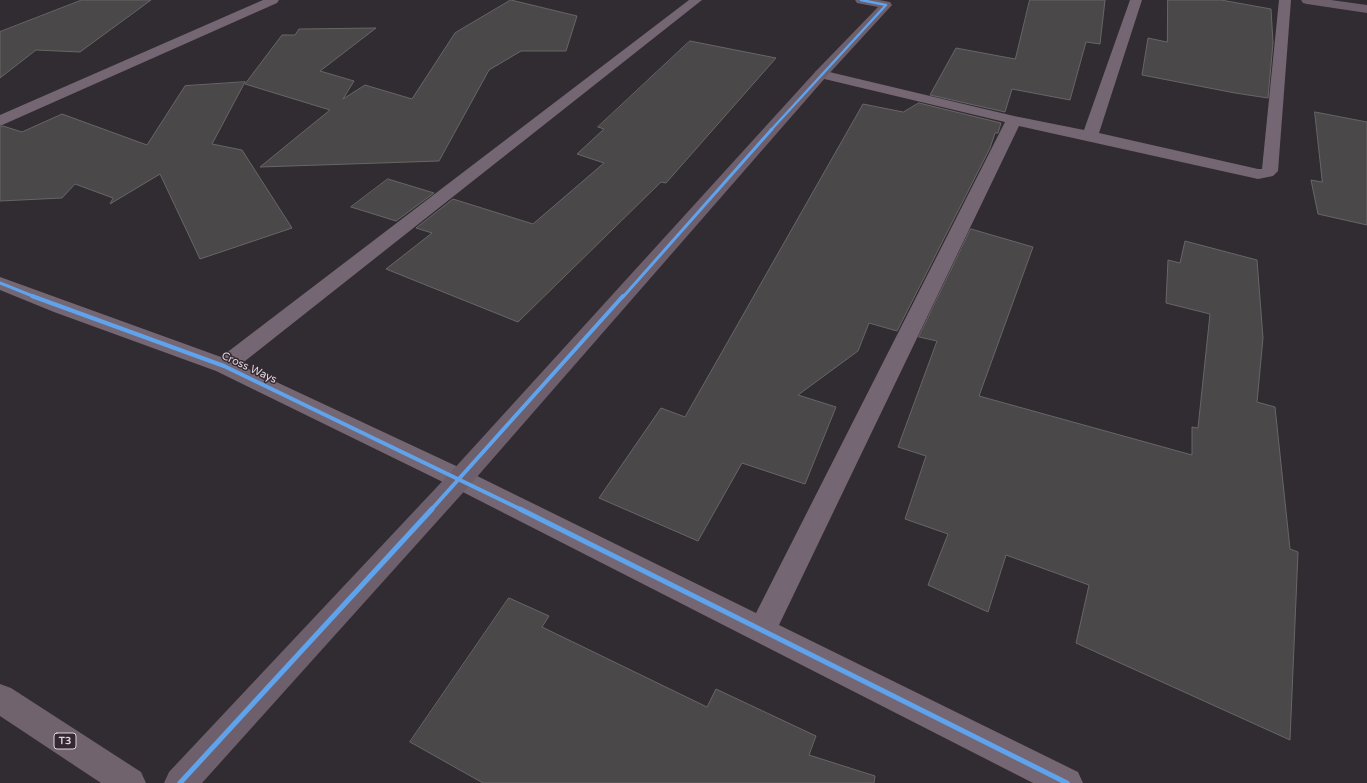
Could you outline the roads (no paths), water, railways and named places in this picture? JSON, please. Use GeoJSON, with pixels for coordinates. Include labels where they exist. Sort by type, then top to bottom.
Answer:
{"type":"FeatureCollection","features":[{"type":"Feature","properties":{"kind":"highway","name":"T3"},"geometry":{"type":"LineString","coordinates":[[0,698],[130,783]]}},
{"type":"Feature","properties":{"kind":"street"},"geometry":{"type":"LineString","coordinates":[[0,121],[273,0]]}},
{"type":"Feature","properties":{"kind":"street"},"geometry":{"type":"LineString","coordinates":[[224,366],[696,0]]}},
{"type":"Feature","properties":{"kind":"street"},"geometry":{"type":"LineString","coordinates":[[861,0],[888,2]]}},
{"type":"Feature","properties":{"kind":"street"},"geometry":{"type":"LineString","coordinates":[[1090,136],[1136,0]]}},
{"type":"Feature","properties":{"kind":"street"},"geometry":{"type":"LineString","coordinates":[[821,74],[1014,120],[1258,174],[1267,173],[1270,171],[1285,0]]}},
{"type":"Feature","properties":{"kind":"street"},"geometry":{"type":"LineString","coordinates":[[1307,0],[1367,9]]}},
{"type":"Feature","properties":{"kind":"street"},"geometry":{"type":"LineString","coordinates":[[180,783],[460,479],[821,74],[888,2]]}},
{"type":"Feature","properties":{"kind":"street"},"geometry":{"type":"LineString","coordinates":[[762,630],[1014,120]]}},
{"type":"Feature","properties":{"kind":"street","name":"Cross Ways"},"geometry":{"type":"LineString","coordinates":[[0,283],[61,307],[224,366],[460,479],[1067,783]]}}]}
